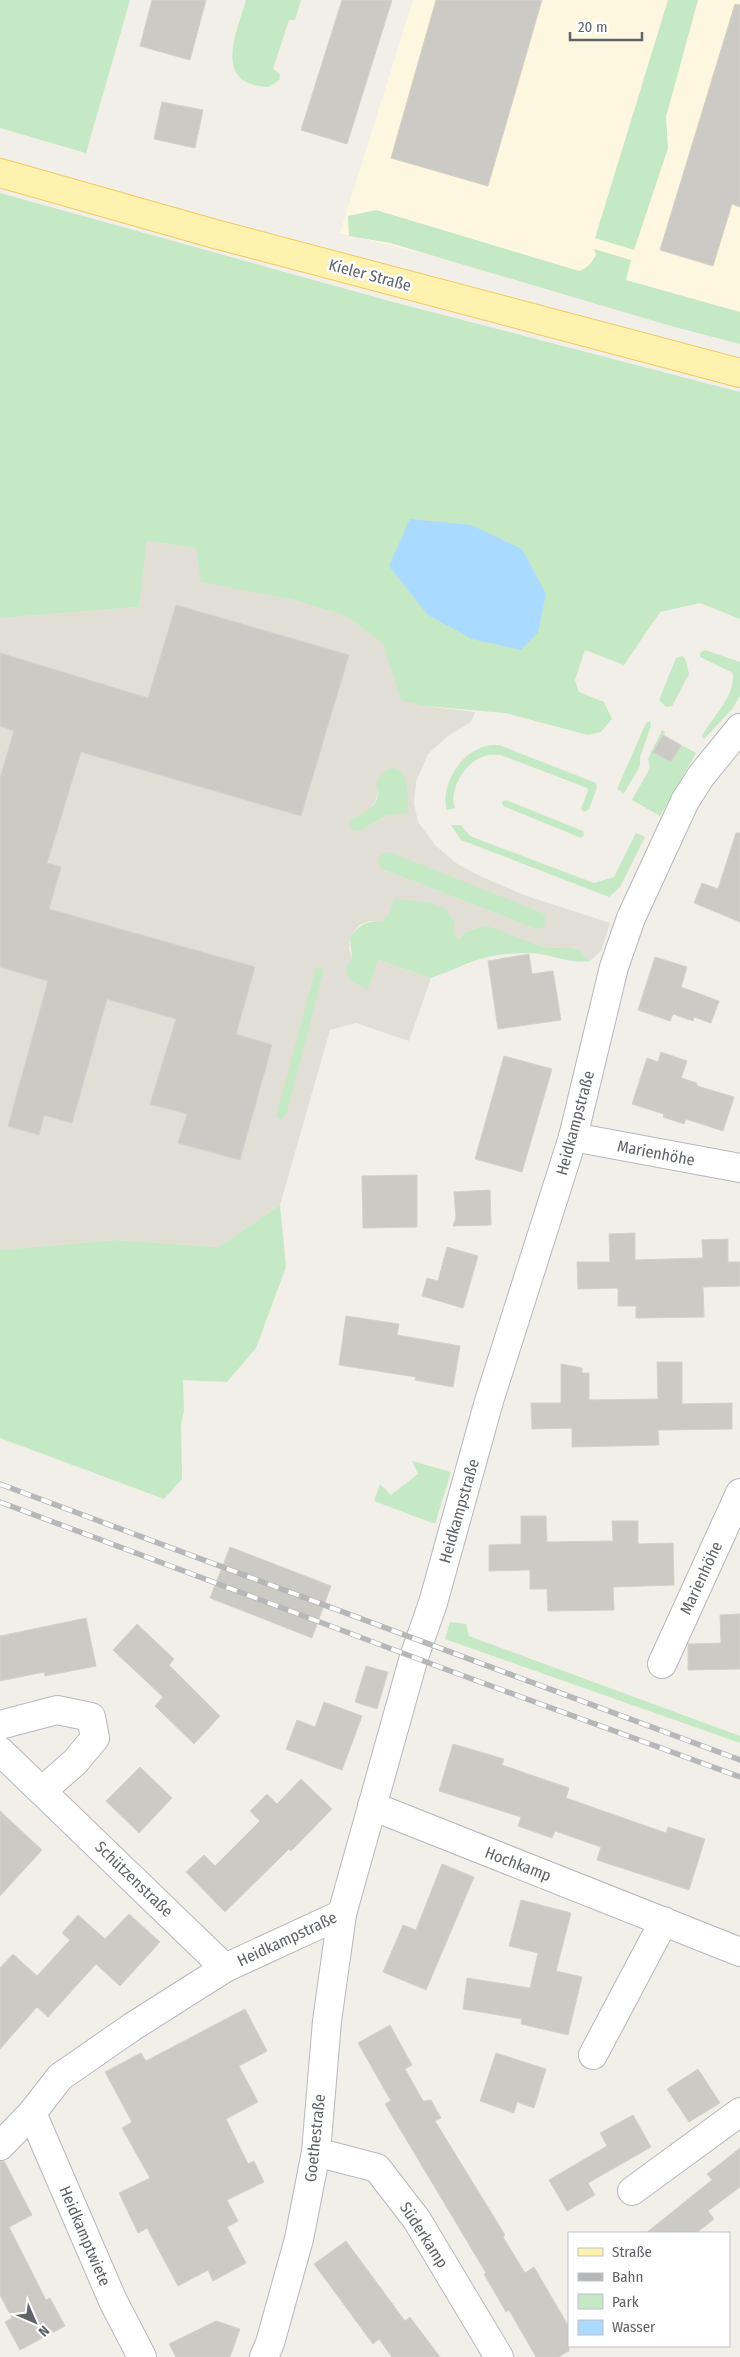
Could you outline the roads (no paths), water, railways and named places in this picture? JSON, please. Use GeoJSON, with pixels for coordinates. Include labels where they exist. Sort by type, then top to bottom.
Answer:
{"type":"FeatureCollection","features":[{"type":"Feature","properties":{"kind":"main road","name":"Kieler Straße"},"geometry":{"type":"LineString","coordinates":[[0,173],[215,234],[740,373]]}},
{"type":"Feature","properties":{"kind":"street","name":"Heidkampstraße"},"geometry":{"type":"LineString","coordinates":[[0,2146],[32,2113],[60,2077],[132,2027],[225,1968],[342,1914],[416,1649],[433,1603],[473,1466],[489,1401],[573,1137],[614,967],[631,918],[685,801],[700,776],[740,728]]}},
{"type":"Feature","properties":{"kind":"street","name":"Marienhöhe"},"geometry":{"type":"LineString","coordinates":[[573,1137],[740,1168]]}},
{"type":"Feature","properties":{"kind":"street","name":"Marienhöhe"},"geometry":{"type":"LineString","coordinates":[[662,1664],[740,1493]]}},
{"type":"Feature","properties":{"kind":"street"},"geometry":{"type":"LineString","coordinates":[[0,1725],[57,1710],[90,1717],[95,1738],[75,1762],[42,1790]]}},
{"type":"Feature","properties":{"kind":"street","name":"Schützenstraße"},"geometry":{"type":"LineString","coordinates":[[0,1751],[225,1968]]}},
{"type":"Feature","properties":{"kind":"street","name":"Hochkamp"},"geometry":{"type":"LineString","coordinates":[[372,1806],[740,1952]]}},
{"type":"Feature","properties":{"kind":"street","name":"Goethestraße"},"geometry":{"type":"LineString","coordinates":[[264,2357],[270,2343],[298,2239],[316,2152],[326,2030],[342,1914]]}},
{"type":"Feature","properties":{"kind":"street"},"geometry":{"type":"LineString","coordinates":[[593,2055],[664,1921]]}},
{"type":"Feature","properties":{"kind":"street"},"geometry":{"type":"LineString","coordinates":[[632,2191],[740,2112]]}},
{"type":"Feature","properties":{"kind":"street","name":"Heidkamptwiete"},"geometry":{"type":"LineString","coordinates":[[32,2113],[113,2301],[142,2357]]}},
{"type":"Feature","properties":{"kind":"street","name":"Süderkamp"},"geometry":{"type":"LineString","coordinates":[[316,2152],[377,2168],[417,2220],[499,2357]]}},
{"type":"Feature","properties":{"kind":"water"},"geometry":{"type":"Polygon","coordinates":[[[410,519],[471,525],[522,549],[546,594],[538,632],[521,650],[472,639],[428,615],[389,566],[410,519]]]}},
{"type":"Feature","properties":{"kind":"railway"},"geometry":{"type":"LineString","coordinates":[[0,1484],[740,1760]]}},
{"type":"Feature","properties":{"kind":"railway"},"geometry":{"type":"LineString","coordinates":[[0,1502],[453,1672],[740,1777]]}}]}
